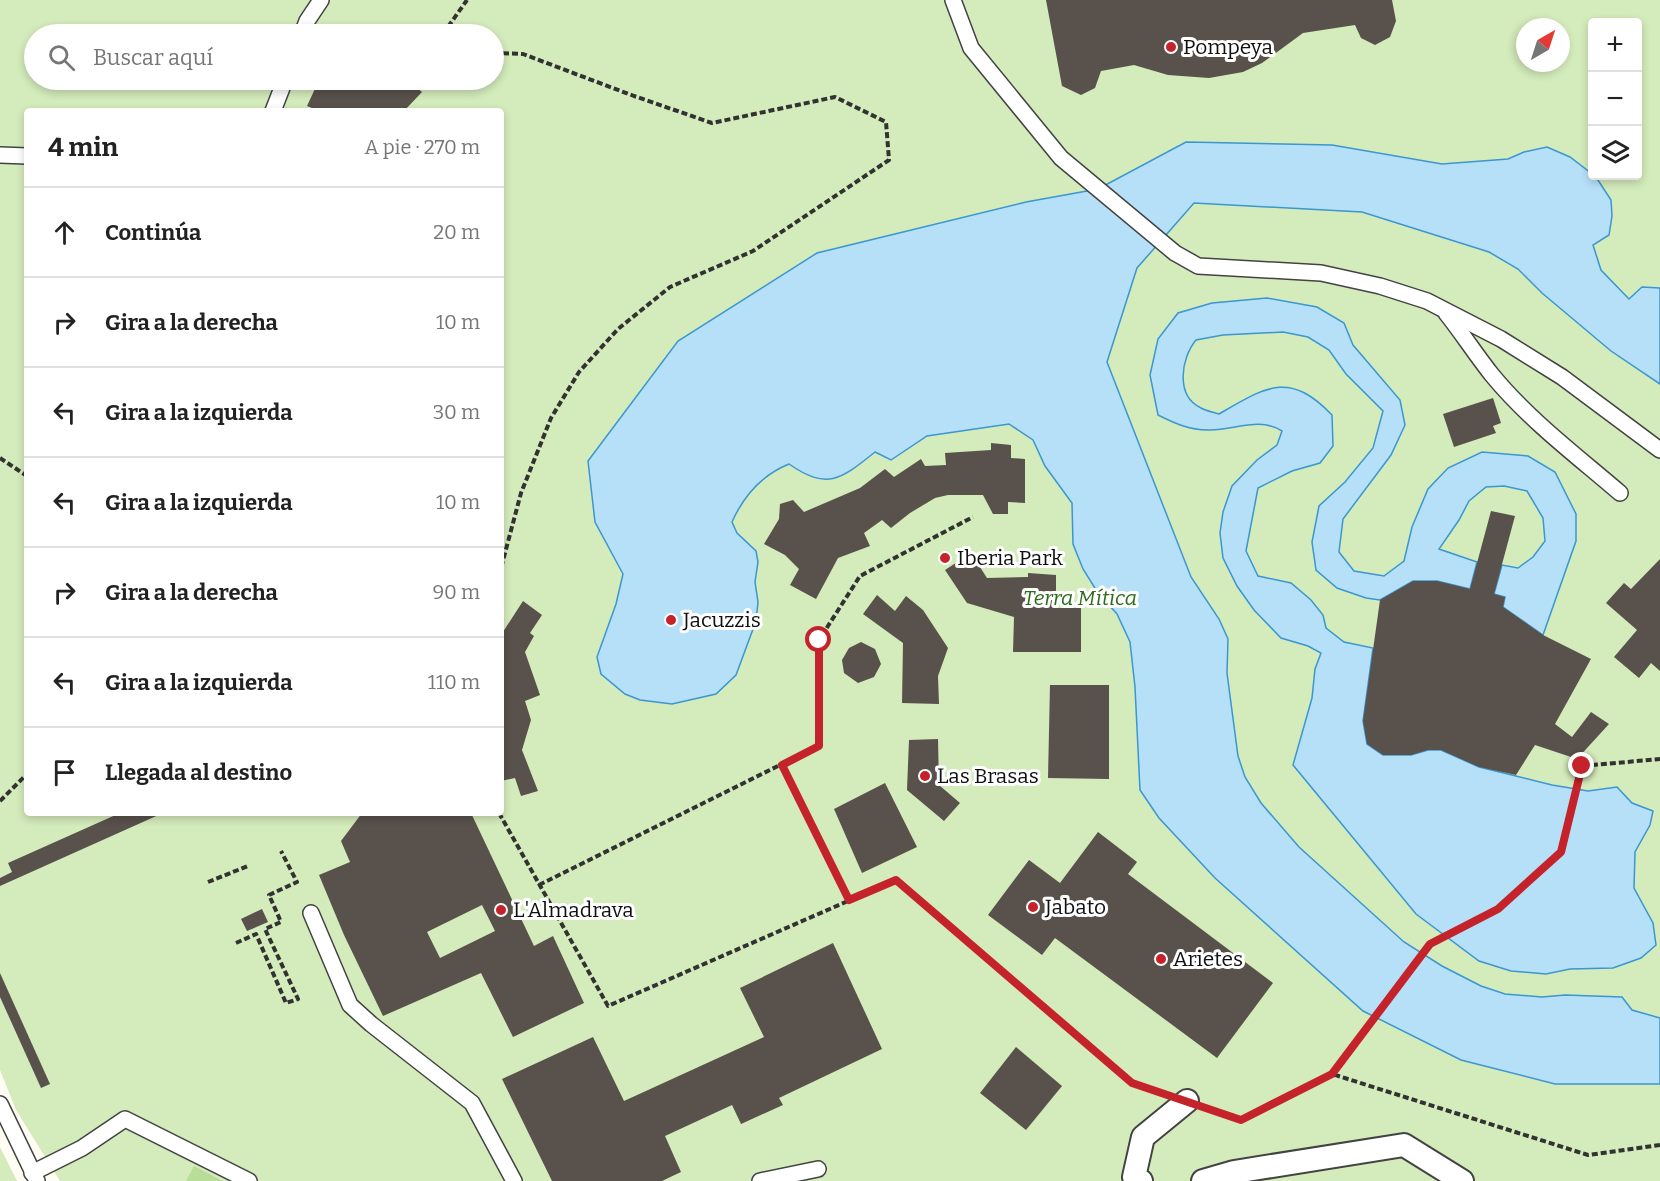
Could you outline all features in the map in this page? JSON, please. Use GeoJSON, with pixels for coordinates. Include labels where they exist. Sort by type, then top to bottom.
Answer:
{"type":"FeatureCollection","features":[{"type":"Feature","properties":{"kind":"street"},"geometry":{"type":"LineString","coordinates":[[1141,1181],[1134,1177],[1143,1137],[1187,1101]]}},
{"type":"Feature","properties":{"kind":"street"},"geometry":{"type":"LineString","coordinates":[[1203,1181],[1234,1172],[1404,1145],[1462,1181]]}},
{"type":"Feature","properties":{"kind":"lane"},"geometry":{"type":"LineString","coordinates":[[307,24],[321,0]]}},
{"type":"Feature","properties":{"kind":"lane"},"geometry":{"type":"LineString","coordinates":[[953,0],[971,48],[1061,158],[1175,253],[1198,267],[1321,273],[1380,286],[1426,301],[1502,339],[1562,377],[1660,450]]}},
{"type":"Feature","properties":{"kind":"lane"},"geometry":{"type":"LineString","coordinates":[[274,108],[281,90]]}},
{"type":"Feature","properties":{"kind":"lane"},"geometry":{"type":"LineString","coordinates":[[0,155],[24,156]]}},
{"type":"Feature","properties":{"kind":"lane"},"geometry":{"type":"LineString","coordinates":[[1441,308],[1493,376],[1521,406],[1620,493]]}},
{"type":"Feature","properties":{"kind":"lane"},"geometry":{"type":"LineString","coordinates":[[311,913],[350,1005],[472,1104],[514,1181]]}},
{"type":"Feature","properties":{"kind":"lane"},"geometry":{"type":"LineString","coordinates":[[0,1104],[34,1177],[125,1119],[249,1181]]}},
{"type":"Feature","properties":{"kind":"lane"},"geometry":{"type":"LineString","coordinates":[[759,1181],[818,1168]]}},
{"type":"Feature","properties":{"kind":"path"},"geometry":{"type":"LineString","coordinates":[[450,24],[467,0]]}},
{"type":"Feature","properties":{"kind":"path"},"geometry":{"type":"LineString","coordinates":[[504,53],[523,54],[712,123],[835,97],[886,122],[889,160],[753,251],[670,287],[618,329],[579,372],[551,418],[521,493],[504,557]]}},
{"type":"Feature","properties":{"kind":"path"},"geometry":{"type":"LineString","coordinates":[[0,458],[24,474]]}},
{"type":"Feature","properties":{"kind":"path"},"geometry":{"type":"LineString","coordinates":[[539,885],[819,746],[819,640],[860,576],[973,517]]}},
{"type":"Feature","properties":{"kind":"path"},"geometry":{"type":"LineString","coordinates":[[501,816],[608,1006],[896,880],[1132,1083],[1241,1120],[1332,1074],[1430,944],[1498,909],[1561,852],[1582,766],[1660,759]]}},
{"type":"Feature","properties":{"kind":"path"},"geometry":{"type":"LineString","coordinates":[[782,765],[849,900]]}},
{"type":"Feature","properties":{"kind":"path"},"geometry":{"type":"LineString","coordinates":[[0,801],[24,777]]}},
{"type":"Feature","properties":{"kind":"path"},"geometry":{"type":"LineString","coordinates":[[236,943],[256,934],[286,1003],[298,999],[265,929],[281,922],[269,895],[297,882],[281,851]]}},
{"type":"Feature","properties":{"kind":"path"},"geometry":{"type":"LineString","coordinates":[[208,882],[248,866]]}},
{"type":"Feature","properties":{"kind":"path"},"geometry":{"type":"LineString","coordinates":[[1332,1074],[1588,1155],[1660,1145]]}},
{"type":"Feature","properties":{"kind":"green space","name":"Terra Mítica"},"geometry":{"type":"Polygon","coordinates":[[[0,0],[1660,0],[1660,1181],[60,1181],[16,1110],[0,1070],[0,0]]]}},
{"type":"Feature","properties":{"kind":"green space"},"geometry":{"type":"Polygon","coordinates":[[[0,1147],[17,1181],[0,1181],[0,1147]]]}},
{"type":"Feature","properties":{"kind":"green space"},"geometry":{"type":"Polygon","coordinates":[[[194,1166],[223,1181],[186,1181],[194,1166]]]}},
{"type":"Feature","properties":{"kind":"water"},"geometry":{"type":"Polygon","coordinates":[[[1186,142],[1332,145],[1442,164],[1508,159],[1524,152],[1547,147],[1570,157],[1588,171],[1588,180],[1598,180],[1611,200],[1612,216],[1609,235],[1593,245],[1601,270],[1629,299],[1642,287],[1660,288],[1660,384],[1611,351],[1542,293],[1518,269],[1489,252],[1362,212],[1194,203],[1137,268],[1107,362],[1191,577],[1219,619],[1228,639],[1227,673],[1238,756],[1245,777],[1261,803],[1299,847],[1404,942],[1442,966],[1481,986],[1505,994],[1542,997],[1565,995],[1622,997],[1632,1010],[1660,1018],[1660,1084],[1555,1084],[1461,1060],[1363,1011],[1215,878],[1159,818],[1140,790],[1135,687],[1130,642],[1117,614],[1098,593],[1083,569],[1073,544],[1072,503],[1045,466],[1033,440],[1009,424],[927,436],[891,460],[875,452],[853,469],[834,478],[814,477],[789,464],[770,474],[748,495],[732,522],[737,533],[756,551],[758,562],[755,582],[758,602],[756,621],[736,675],[716,694],[672,704],[640,700],[625,694],[601,674],[597,657],[616,604],[623,574],[595,522],[588,461],[678,341],[817,253],[1026,202],[1098,189],[1186,142]]]}},
{"type":"Feature","properties":{"kind":"water"},"geometry":{"type":"Polygon","coordinates":[[[1267,298],[1317,307],[1344,323],[1353,345],[1400,400],[1405,425],[1391,455],[1343,519],[1339,552],[1354,571],[1384,576],[1404,561],[1412,527],[1428,489],[1448,468],[1482,452],[1528,456],[1555,472],[1576,514],[1576,541],[1543,635],[1503,607],[1505,597],[1494,594],[1502,565],[1518,568],[1533,557],[1545,541],[1543,518],[1527,491],[1504,486],[1486,487],[1469,501],[1439,549],[1477,562],[1470,589],[1437,581],[1413,581],[1380,600],[1366,598],[1337,588],[1316,570],[1312,542],[1319,506],[1345,482],[1373,448],[1383,411],[1346,374],[1329,350],[1308,337],[1283,332],[1223,335],[1196,340],[1184,366],[1184,386],[1187,395],[1205,410],[1219,414],[1250,396],[1277,388],[1290,388],[1303,392],[1317,401],[1332,415],[1333,446],[1320,463],[1292,471],[1258,488],[1246,551],[1258,576],[1291,583],[1311,600],[1323,615],[1326,628],[1344,642],[1373,648],[1363,721],[1367,744],[1383,755],[1411,755],[1428,750],[1441,750],[1479,767],[1552,785],[1588,791],[1617,787],[1632,803],[1653,811],[1650,825],[1635,852],[1634,888],[1653,923],[1656,945],[1641,958],[1613,968],[1570,969],[1546,974],[1511,971],[1479,961],[1416,914],[1293,765],[1312,698],[1315,669],[1321,653],[1308,646],[1281,638],[1254,610],[1237,586],[1223,558],[1220,533],[1223,512],[1232,486],[1257,460],[1277,445],[1282,431],[1255,424],[1208,430],[1194,429],[1176,423],[1158,415],[1150,375],[1158,339],[1178,313],[1212,303],[1267,298]]]}},
{"type":"Feature","properties":{"kind":"building","name":"Pompeya"},"geometry":{"type":"Polygon","coordinates":[[[1046,0],[1392,0],[1396,21],[1390,37],[1375,45],[1361,38],[1355,25],[1303,33],[1262,63],[1243,72],[1209,78],[1168,75],[1134,65],[1101,71],[1095,88],[1081,95],[1062,86],[1046,0]]]}},
{"type":"Feature","properties":{"kind":"building"},"geometry":{"type":"Polygon","coordinates":[[[314,90],[420,90],[422,92],[407,108],[312,108],[307,106],[314,90]]]}},
{"type":"Feature","properties":{"kind":"building"},"geometry":{"type":"Polygon","coordinates":[[[1493,398],[1501,423],[1493,426],[1496,433],[1454,447],[1443,414],[1493,398]]]}},
{"type":"Feature","properties":{"kind":"building"},"geometry":{"type":"Polygon","coordinates":[[[991,443],[1011,445],[1011,458],[1025,459],[1025,503],[1008,502],[1008,514],[993,514],[983,495],[948,495],[935,498],[891,528],[882,520],[864,533],[870,546],[838,558],[816,599],[790,585],[799,569],[785,555],[764,544],[779,519],[780,504],[793,500],[804,512],[860,488],[885,469],[894,477],[921,459],[925,466],[946,465],[945,453],[991,450],[991,443]]]}},
{"type":"Feature","properties":{"kind":"building"},"geometry":{"type":"Polygon","coordinates":[[[1491,511],[1515,516],[1494,594],[1505,597],[1503,607],[1543,635],[1591,659],[1555,724],[1572,737],[1591,712],[1609,724],[1577,759],[1535,745],[1516,775],[1479,767],[1441,750],[1428,750],[1411,755],[1383,755],[1367,744],[1363,721],[1380,600],[1413,581],[1437,581],[1470,589],[1491,511]]]}},
{"type":"Feature","properties":{"kind":"building"},"geometry":{"type":"Polygon","coordinates":[[[971,553],[987,578],[1028,577],[1028,573],[1056,575],[1056,608],[1081,608],[1081,652],[1013,652],[1014,617],[967,603],[945,570],[971,553]]]}},
{"type":"Feature","properties":{"kind":"building"},"geometry":{"type":"Polygon","coordinates":[[[1660,559],[1660,671],[1651,663],[1639,678],[1614,657],[1637,630],[1606,603],[1624,583],[1631,589],[1660,559]]]}},
{"type":"Feature","properties":{"kind":"building"},"geometry":{"type":"Polygon","coordinates":[[[877,595],[895,611],[906,596],[923,610],[948,648],[938,676],[939,704],[902,703],[903,643],[863,614],[877,595]]]}},
{"type":"Feature","properties":{"kind":"building"},"geometry":{"type":"Polygon","coordinates":[[[523,601],[542,615],[530,633],[534,636],[525,652],[540,695],[525,701],[531,720],[522,750],[538,791],[521,796],[515,778],[504,780],[504,630],[523,601]]]}},
{"type":"Feature","properties":{"kind":"building"},"geometry":{"type":"Polygon","coordinates":[[[861,642],[875,649],[881,664],[874,677],[858,683],[844,673],[842,660],[849,648],[861,642]]]}},
{"type":"Feature","properties":{"kind":"building"},"geometry":{"type":"Polygon","coordinates":[[[1050,685],[1109,685],[1109,779],[1048,778],[1050,685]]]}},
{"type":"Feature","properties":{"kind":"building"},"geometry":{"type":"Polygon","coordinates":[[[938,739],[939,785],[960,803],[944,821],[907,790],[909,740],[938,739]]]}},
{"type":"Feature","properties":{"kind":"building"},"geometry":{"type":"Polygon","coordinates":[[[885,783],[917,847],[862,873],[834,809],[885,783]]]}},
{"type":"Feature","properties":{"kind":"building"},"geometry":{"type":"Polygon","coordinates":[[[113,816],[156,816],[0,886],[0,878],[12,872],[8,863],[113,816]]]}},
{"type":"Feature","properties":{"kind":"building"},"geometry":{"type":"Polygon","coordinates":[[[360,816],[472,816],[534,946],[553,936],[584,1003],[513,1037],[481,973],[383,1016],[344,935],[319,875],[350,862],[341,841],[360,816]],[[482,905],[427,932],[440,958],[495,931],[482,905]]]}},
{"type":"Feature","properties":{"kind":"building"},"geometry":{"type":"Polygon","coordinates":[[[1098,832],[1137,862],[1128,874],[1273,983],[1217,1058],[1055,938],[1042,955],[988,915],[1029,860],[1060,883],[1098,832]]]}},
{"type":"Feature","properties":{"kind":"building"},"geometry":{"type":"Polygon","coordinates":[[[262,909],[268,922],[247,931],[241,919],[262,909]]]}},
{"type":"Feature","properties":{"kind":"building"},"geometry":{"type":"Polygon","coordinates":[[[833,943],[882,1049],[779,1098],[783,1105],[741,1124],[732,1105],[665,1136],[681,1172],[662,1181],[552,1181],[502,1079],[593,1037],[624,1101],[764,1037],[740,988],[833,943]]]}},
{"type":"Feature","properties":{"kind":"building"},"geometry":{"type":"Polygon","coordinates":[[[0,973],[50,1084],[41,1088],[0,997],[0,973]]]}},
{"type":"Feature","properties":{"kind":"building"},"geometry":{"type":"Polygon","coordinates":[[[1016,1047],[1062,1086],[1026,1130],[980,1093],[1016,1047]]]}},
{"type":"Feature","properties":{"kind":"place","name":"Pompeya"},"geometry":{"type":"Point","coordinates":[1171,47]}},
{"type":"Feature","properties":{"kind":"place","name":"Iberia Park"},"geometry":{"type":"Point","coordinates":[945,558]}},
{"type":"Feature","properties":{"kind":"place","name":"Jacuzzis"},"geometry":{"type":"Point","coordinates":[671,620]}},
{"type":"Feature","properties":{"kind":"place","name":"Las Brasas"},"geometry":{"type":"Point","coordinates":[925,776]}},
{"type":"Feature","properties":{"kind":"place","name":"Jabato"},"geometry":{"type":"Point","coordinates":[1033,907]}},
{"type":"Feature","properties":{"kind":"place","name":"L'Almadrava"},"geometry":{"type":"Point","coordinates":[501,910]}},
{"type":"Feature","properties":{"kind":"place","name":"Arietes"},"geometry":{"type":"Point","coordinates":[1161,959]}},
{"type":"Feature","properties":{"kind":"route"},"geometry":{"type":"LineString","coordinates":[[819,640],[819,746],[782,765],[849,900],[896,880],[1132,1083],[1241,1120],[1332,1074],[1430,944],[1498,909],[1561,852],[1582,766]]}}]}
